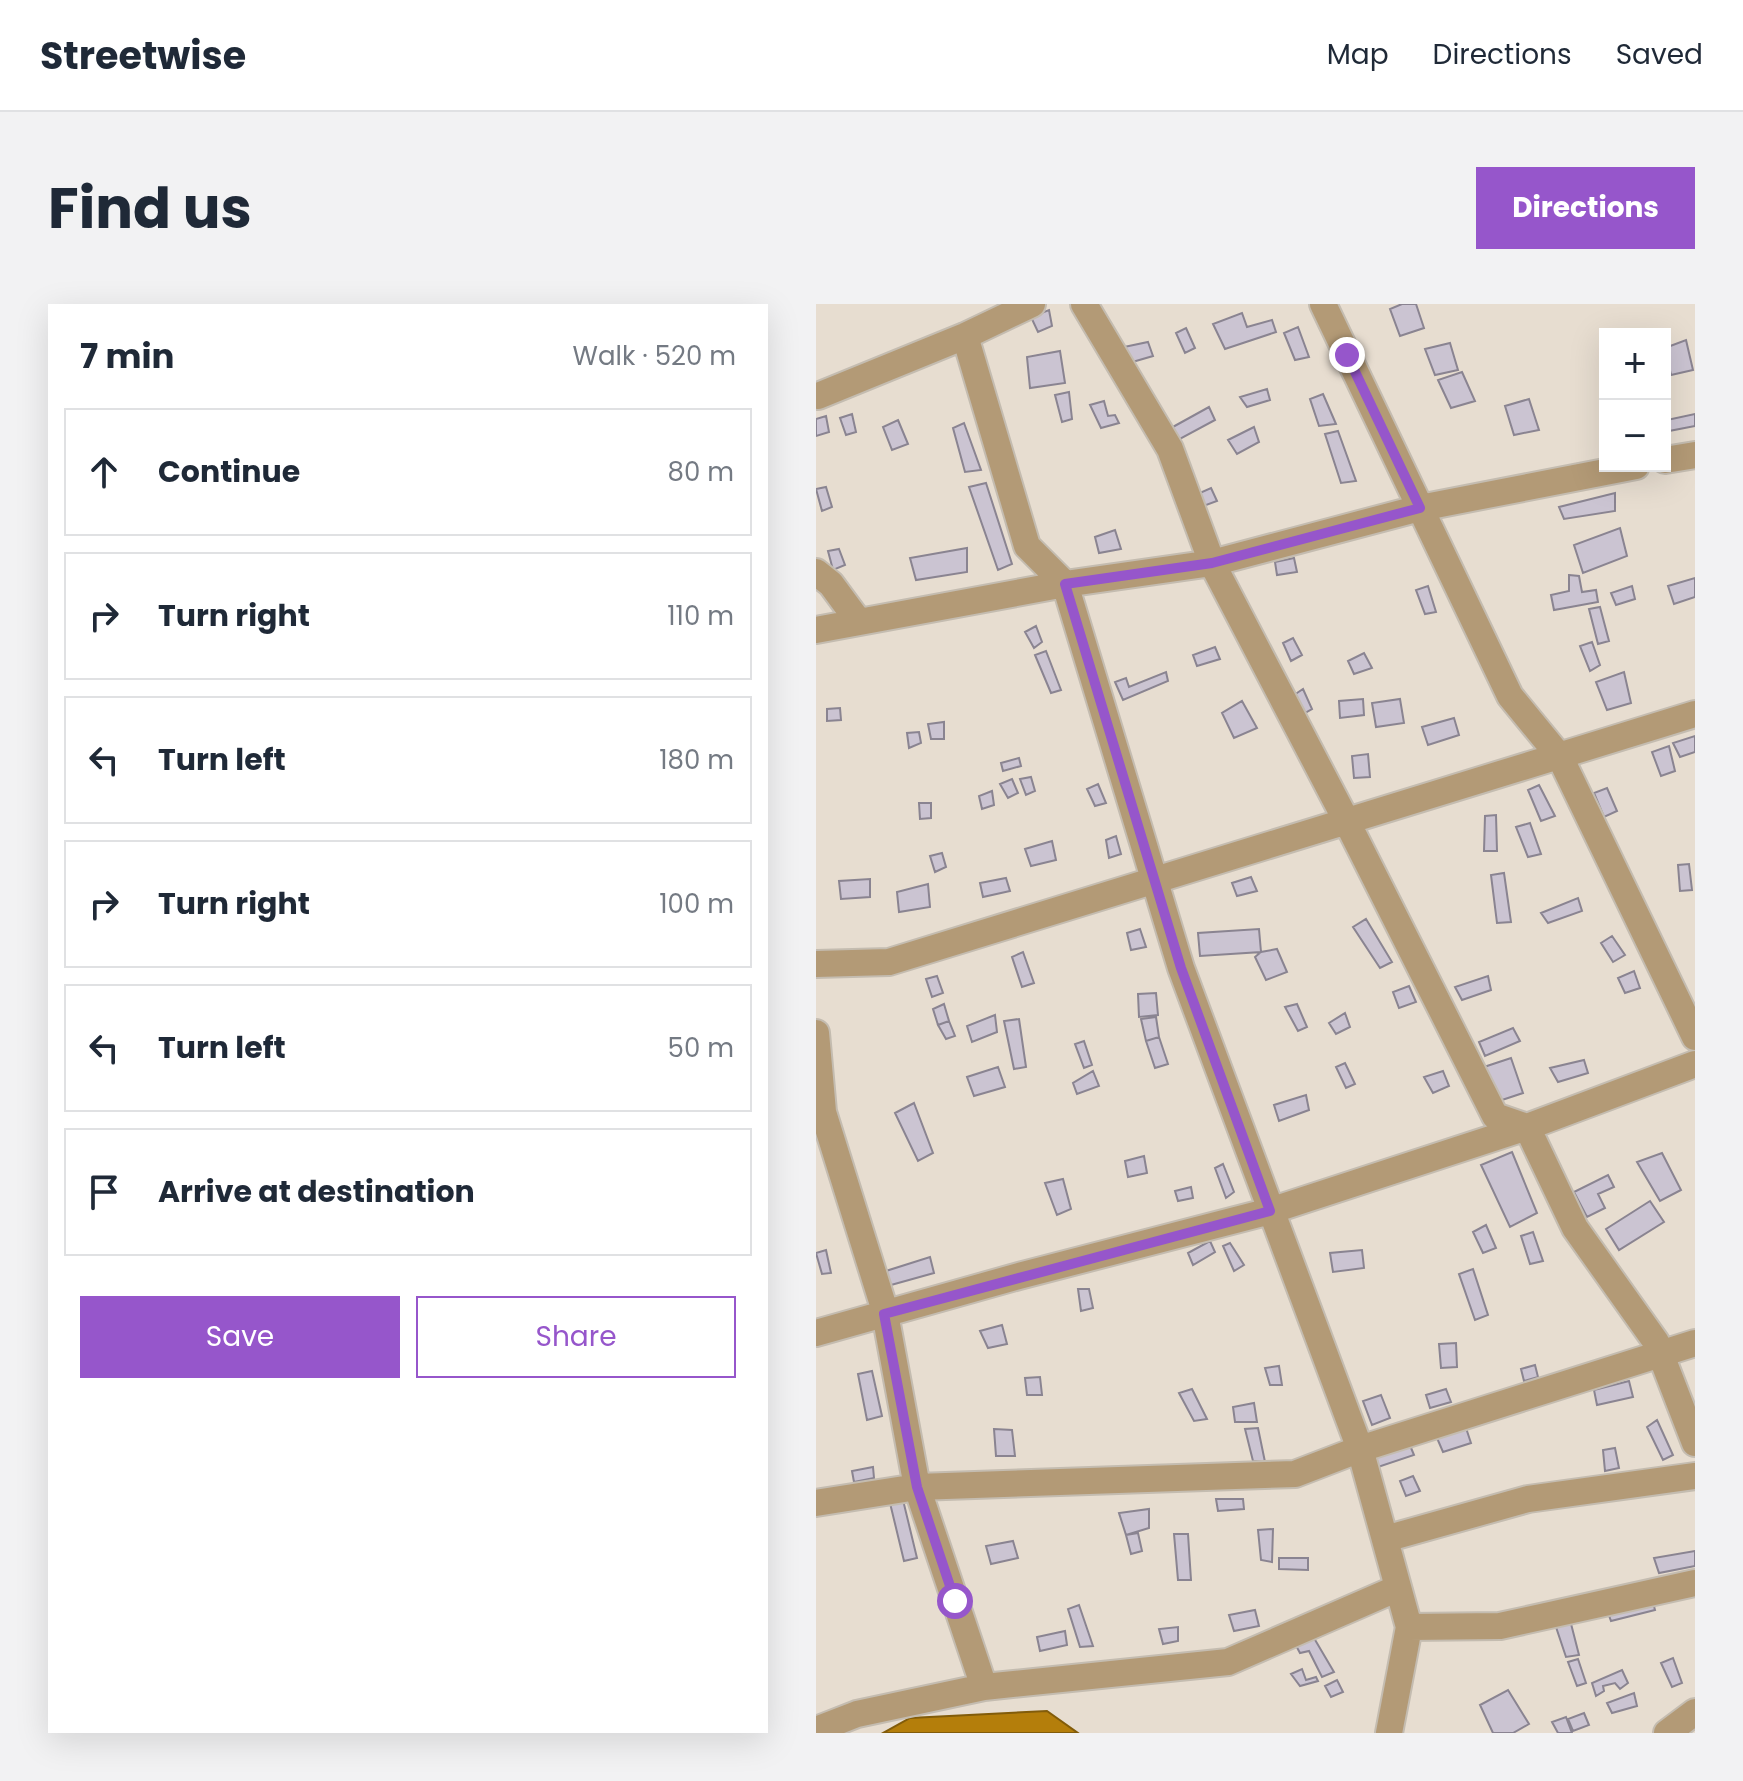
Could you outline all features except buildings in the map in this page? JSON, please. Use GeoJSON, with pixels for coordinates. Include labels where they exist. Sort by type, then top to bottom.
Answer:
{"type":"FeatureCollection","features":[{"type":"Feature","properties":{"kind":"street"},"geometry":{"type":"LineString","coordinates":[[818,396],[965,336],[1032,304]]}},
{"type":"Feature","properties":{"kind":"street"},"geometry":{"type":"LineString","coordinates":[[1084,304],[1170,449],[1212,563],[1495,1116],[1527,1127],[1575,1228],[1656,1342],[1695,1443]]}},
{"type":"Feature","properties":{"kind":"street"},"geometry":{"type":"LineString","coordinates":[[1323,304],[1510,696],[1560,757],[1695,1037]]}},
{"type":"Feature","properties":{"kind":"street"},"geometry":{"type":"LineString","coordinates":[[965,336],[1027,546],[1065,584],[1181,968],[1360,1449],[1409,1627],[1389,1733]]}},
{"type":"Feature","properties":{"kind":"street"},"geometry":{"type":"LineString","coordinates":[[1671,459],[1695,455]]}},
{"type":"Feature","properties":{"kind":"street"},"geometry":{"type":"LineString","coordinates":[[816,630],[1065,584],[1212,563],[1420,508],[1605,472]]}},
{"type":"Feature","properties":{"kind":"street"},"geometry":{"type":"LineString","coordinates":[[816,572],[831,584],[859,622]]}},
{"type":"Feature","properties":{"kind":"street"},"geometry":{"type":"LineString","coordinates":[[816,964],[889,962],[1695,714]]}},
{"type":"Feature","properties":{"kind":"street"},"geometry":{"type":"LineString","coordinates":[[816,1033],[823,1112],[884,1314],[917,1487],[984,1687]]}},
{"type":"Feature","properties":{"kind":"street"},"geometry":{"type":"LineString","coordinates":[[816,1333],[1270,1211],[1527,1127],[1695,1064]]}},
{"type":"Feature","properties":{"kind":"street"},"geometry":{"type":"LineString","coordinates":[[816,1503],[917,1487],[1295,1474],[1360,1449],[1695,1343]]}},
{"type":"Feature","properties":{"kind":"street"},"geometry":{"type":"LineString","coordinates":[[1385,1539],[1528,1499],[1695,1476]]}},
{"type":"Feature","properties":{"kind":"street"},"geometry":{"type":"LineString","coordinates":[[1409,1627],[1500,1626],[1695,1583]]}},
{"type":"Feature","properties":{"kind":"street"},"geometry":{"type":"LineString","coordinates":[[816,1730],[857,1714],[984,1687],[1228,1662],[1398,1588]]}},
{"type":"Feature","properties":{"kind":"street"},"geometry":{"type":"LineString","coordinates":[[1667,1733],[1695,1712]]}},
{"type":"Feature","properties":{"kind":"shaded area"},"geometry":{"type":"Polygon","coordinates":[[[1047,1711],[1078,1733],[883,1733],[910,1718],[1047,1711]]]}},
{"type":"Feature","properties":{"kind":"route"},"geometry":{"type":"LineString","coordinates":[[955,1601],[917,1487],[884,1314],[1270,1211],[1181,968],[1065,584],[1212,563],[1420,508],[1347,355]]}}]}
